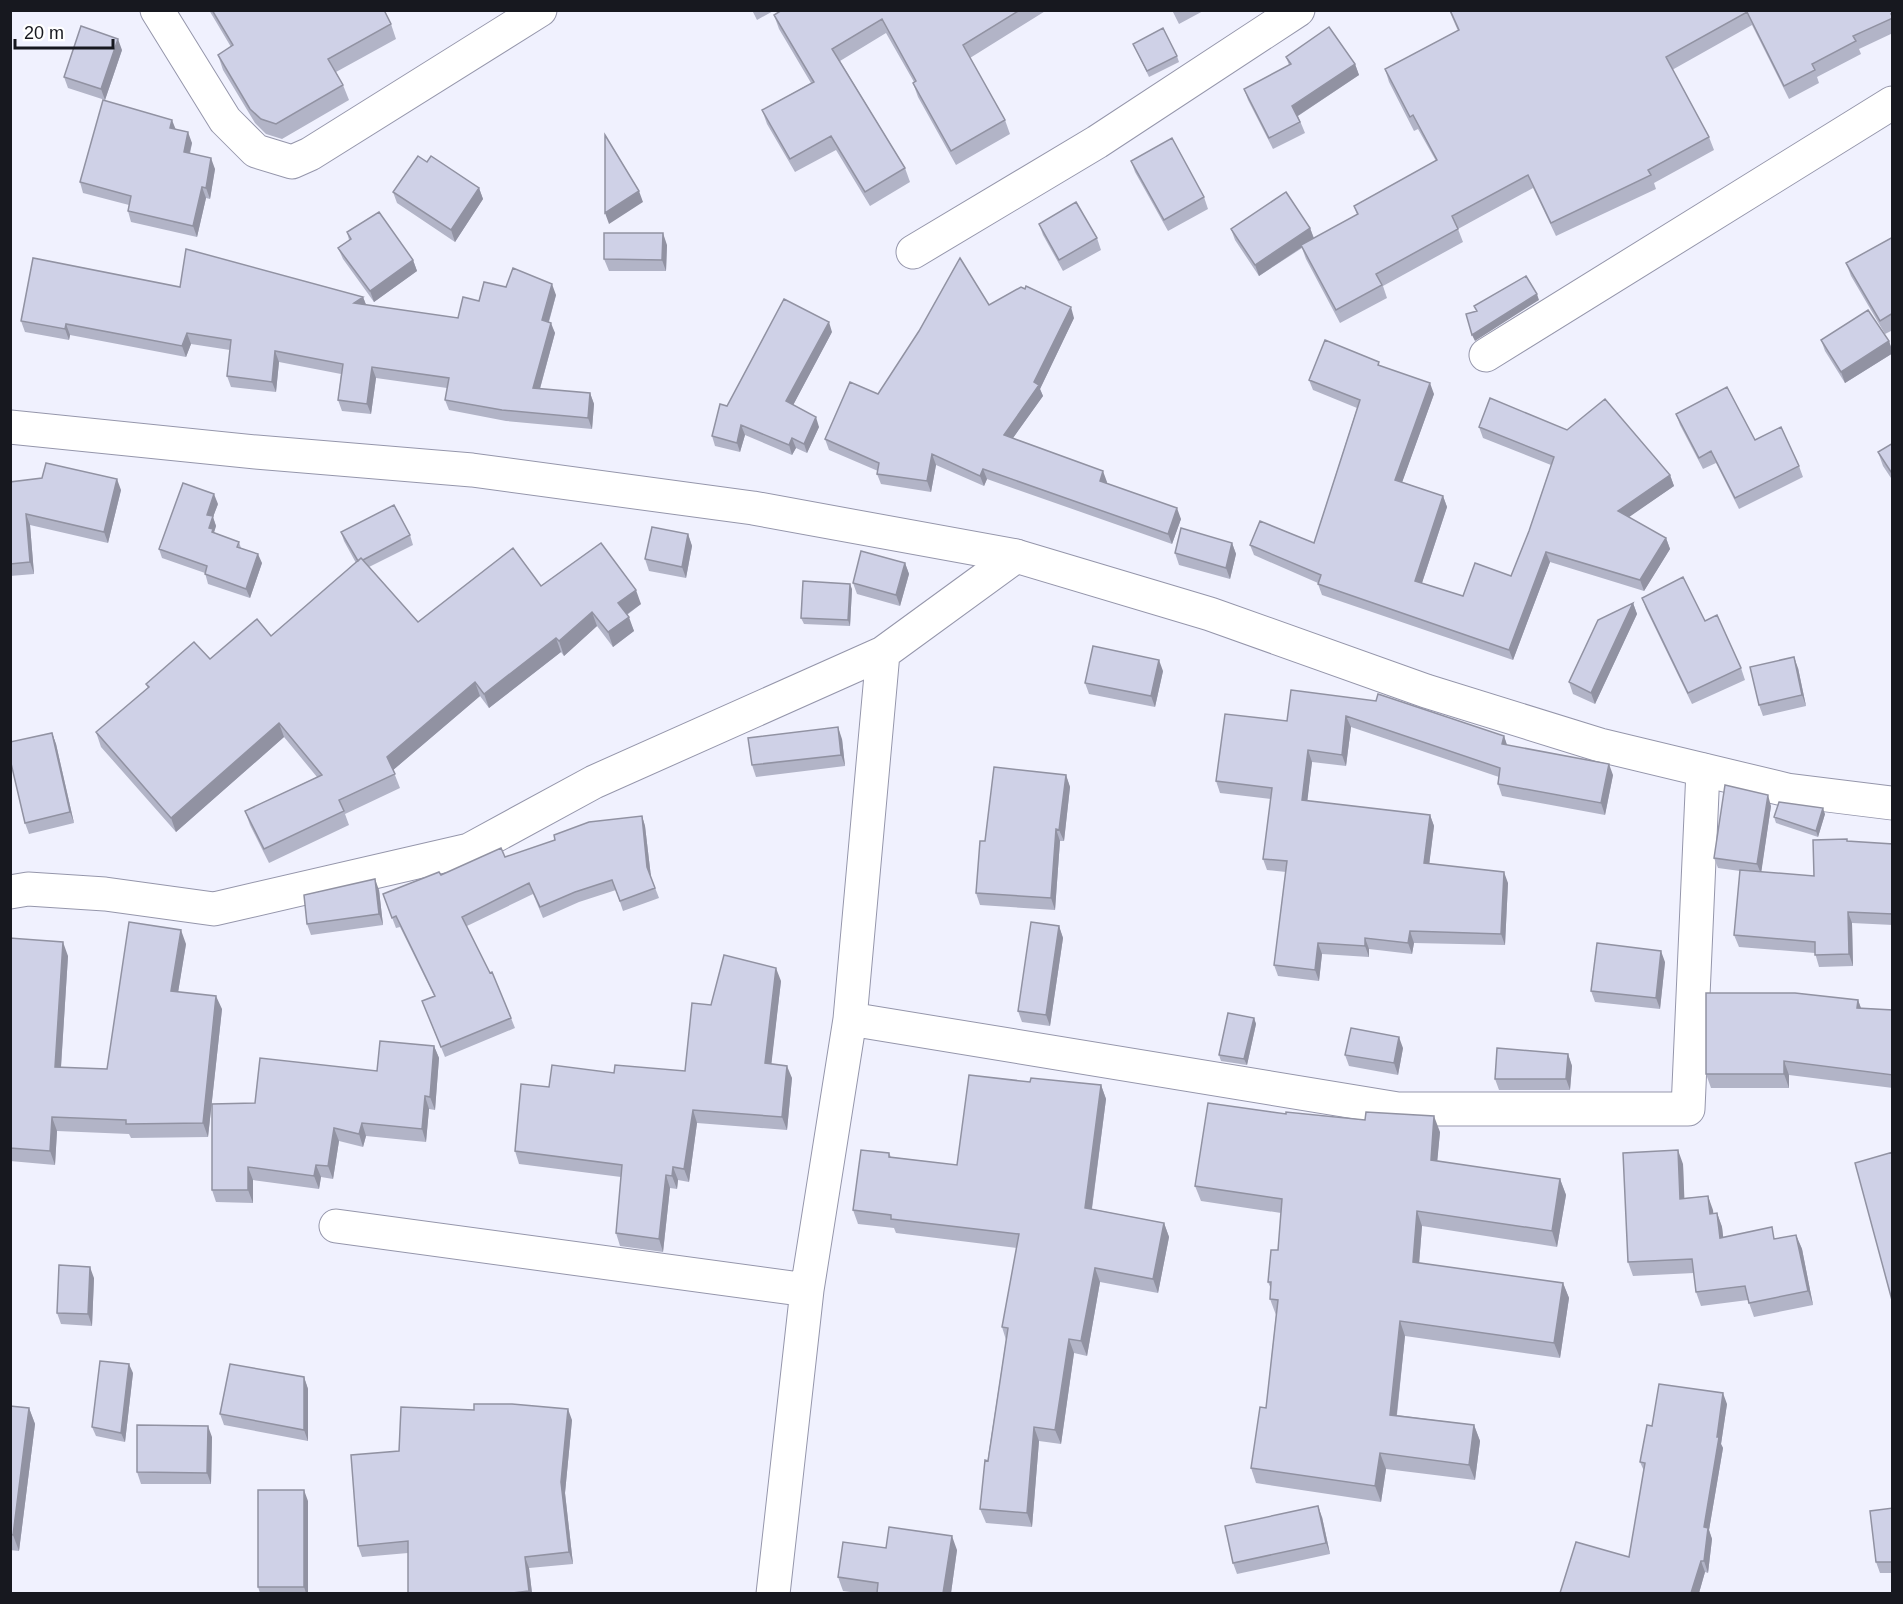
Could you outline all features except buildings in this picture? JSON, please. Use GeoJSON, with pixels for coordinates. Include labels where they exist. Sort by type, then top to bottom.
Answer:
{"type":"FeatureCollection","features":[{"type":"Feature","properties":{"kind":"street"},"geometry":{"type":"LineString","coordinates":[[157,10],[225,120],[256,151],[292,162],[310,154],[540,10]]}},
{"type":"Feature","properties":{"kind":"street"},"geometry":{"type":"LineString","coordinates":[[913,252],[1097,142],[1298,10]]}},
{"type":"Feature","properties":{"kind":"street"},"geometry":{"type":"LineString","coordinates":[[1486,355],[1893,103]]}},
{"type":"Feature","properties":{"kind":"street"},"geometry":{"type":"LineString","coordinates":[[10,427],[484,472],[753,508],[1016,556],[1210,614],[1437,694],[1600,745],[1787,790],[1893,803]]}},
{"type":"Feature","properties":{"kind":"street"},"geometry":{"type":"LineString","coordinates":[[10,892],[28,889],[105,894],[214,909],[469,850],[594,782],[883,653],[1016,556]]}},
{"type":"Feature","properties":{"kind":"street"},"geometry":{"type":"LineString","coordinates":[[772,1593],[807,1290],[850,1018],[883,653]]}},
{"type":"Feature","properties":{"kind":"street"},"geometry":{"type":"LineString","coordinates":[[850,1018],[1398,1109],[1688,1109],[1703,770]]}},
{"type":"Feature","properties":{"kind":"street"},"geometry":{"type":"LineString","coordinates":[[336,1226],[807,1290]]}}]}
